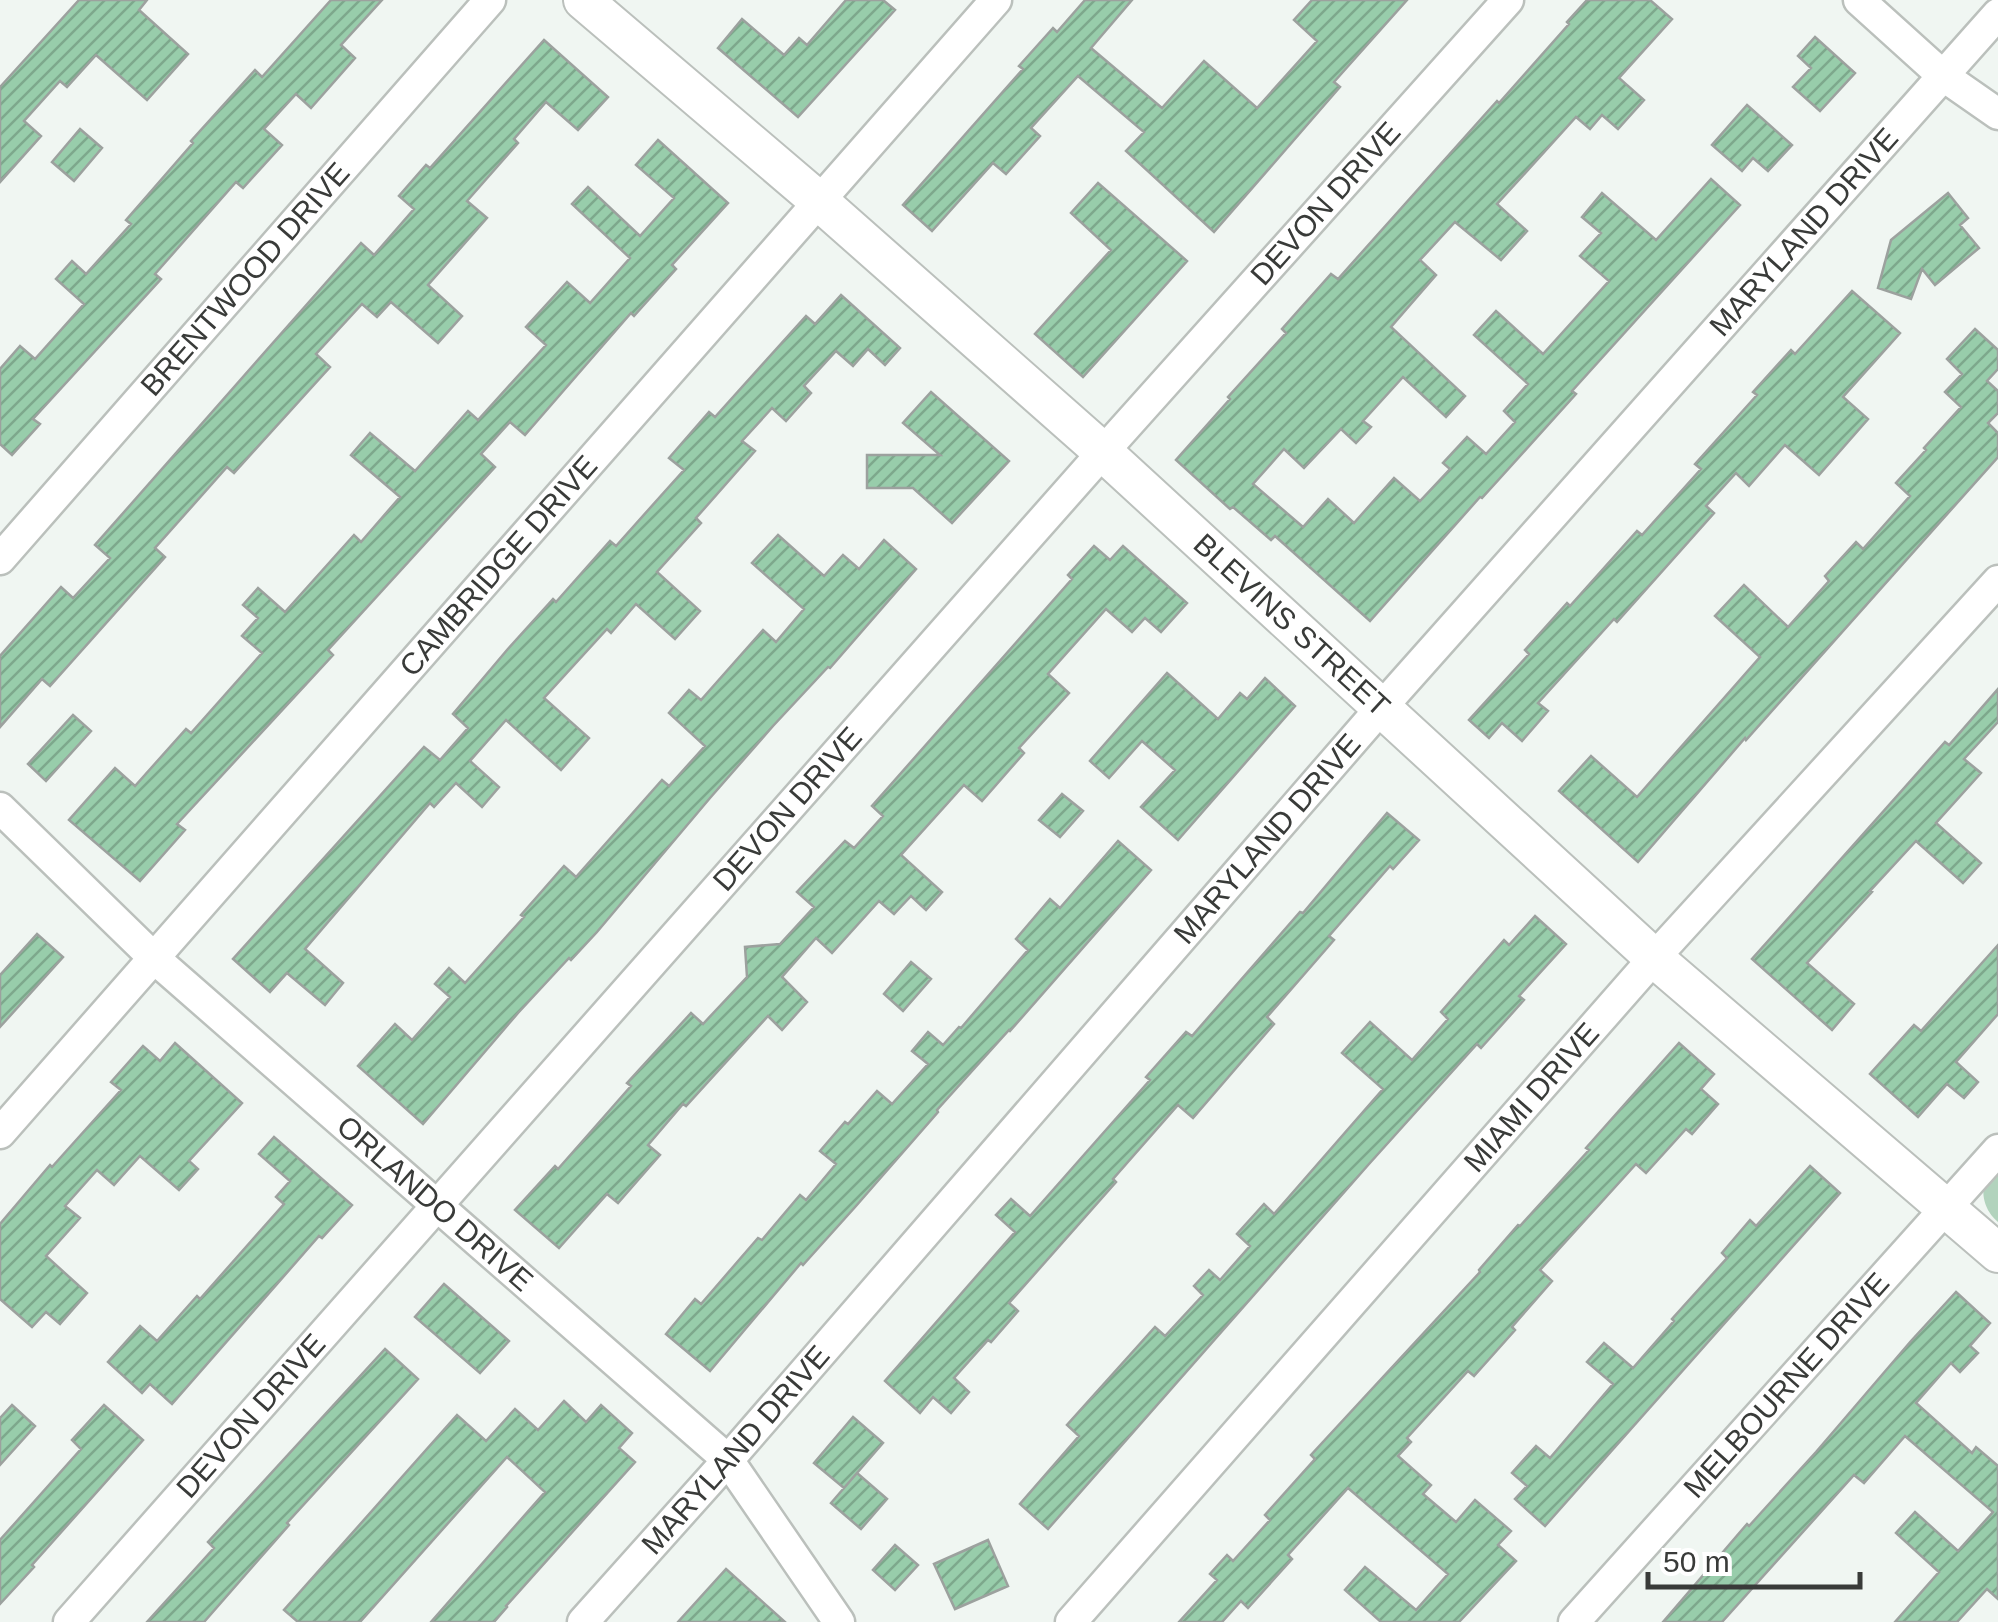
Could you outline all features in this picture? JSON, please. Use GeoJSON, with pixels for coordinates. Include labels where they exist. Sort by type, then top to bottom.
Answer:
{"type":"FeatureCollection","features":[{"type":"Feature","properties":{"kind":"street","name":"BRENTWOOD DRIVE"},"geometry":{"type":"LineString","coordinates":[[0,559],[490,0]]}},
{"type":"Feature","properties":{"kind":"street","name":"BLEVINS STREET"},"geometry":{"type":"LineString","coordinates":[[583,0],[820,202],[1103,452],[1654,958],[1998,1252]]}},
{"type":"Feature","properties":{"kind":"street","name":"CAMBRIDGE DRIVE"},"geometry":{"type":"LineString","coordinates":[[0,1133],[996,0]]}},
{"type":"Feature","properties":{"kind":"street","name":"DEVON DRIVE"},"geometry":{"type":"LineString","coordinates":[[69,1622],[1508,0]]}},
{"type":"Feature","properties":{"kind":"street"},"geometry":{"type":"LineString","coordinates":[[1859,0],[1942,76],[1998,114]]}},
{"type":"Feature","properties":{"kind":"street","name":"MARYLAND DRIVE"},"geometry":{"type":"LineString","coordinates":[[583,1622],[1381,708],[1998,14]]}},
{"type":"Feature","properties":{"kind":"street","name":"MIAMI DRIVE"},"geometry":{"type":"LineString","coordinates":[[1071,1622],[1654,958],[1998,581]]}},
{"type":"Feature","properties":{"kind":"street","name":"ORLANDO DRIVE"},"geometry":{"type":"LineString","coordinates":[[0,808],[154,958],[728,1460],[839,1622]]}},
{"type":"Feature","properties":{"kind":"street","name":"MELBOURNE DRIVE"},"geometry":{"type":"LineString","coordinates":[[1574,1622],[1998,1150]]}},
{"type":"Feature","properties":{"kind":"green space"},"geometry":{"type":"Polygon","coordinates":[[[1998,1164],[1998,1222],[1987,1207],[1984,1189],[1988,1174],[1998,1164]]]}},
{"type":"Feature","properties":{"kind":"building"},"geometry":{"type":"Polygon","coordinates":[[[79,0],[147,0],[139,10],[188,54],[147,100],[96,55],[67,87],[60,81],[24,121],[41,136],[0,182],[0,87],[79,0]]]}},
{"type":"Feature","properties":{"kind":"building"},"geometry":{"type":"Polygon","coordinates":[[[331,0],[382,0],[341,45],[355,58],[311,108],[296,94],[264,129],[282,145],[243,188],[236,182],[155,274],[161,279],[33,419],[40,424],[12,455],[0,444],[0,369],[20,346],[35,359],[84,304],[56,279],[72,261],[86,274],[131,224],[126,220],[191,141],[255,70],[262,77],[331,0]]]}},
{"type":"Feature","properties":{"kind":"building"},"geometry":{"type":"Polygon","coordinates":[[[846,0],[883,0],[895,10],[798,117],[718,48],[742,19],[784,55],[799,38],[807,45],[846,0]]]}},
{"type":"Feature","properties":{"kind":"building"},"geometry":{"type":"Polygon","coordinates":[[[1085,0],[1132,0],[1091,48],[1162,108],[1204,61],[1257,108],[1317,41],[1294,20],[1312,0],[1407,0],[1334,82],[1340,87],[1214,232],[1126,151],[1144,132],[1078,76],[1031,128],[1040,136],[1006,174],[993,163],[932,231],[903,205],[1023,69],[1019,66],[1085,0]]]}},
{"type":"Feature","properties":{"kind":"building"},"geometry":{"type":"Polygon","coordinates":[[[1587,0],[1650,0],[1672,19],[1619,78],[1644,100],[1618,129],[1602,115],[1590,129],[1576,117],[1497,204],[1527,231],[1501,260],[1455,222],[1420,260],[1436,275],[1391,327],[1465,396],[1446,417],[1403,377],[1363,421],[1371,427],[1356,443],[1341,429],[1304,468],[1284,449],[1253,484],[1303,527],[1328,499],[1354,523],[1394,478],[1420,501],[1450,469],[1443,463],[1467,437],[1486,454],[1515,422],[1504,411],[1528,384],[1474,335],[1496,311],[1543,354],[1609,281],[1580,256],[1601,233],[1582,217],[1602,193],[1656,240],[1711,179],[1740,205],[1572,391],[1576,394],[1370,621],[1275,536],[1271,540],[1233,507],[1230,509],[1176,460],[1286,333],[1282,329],[1331,274],[1338,279],[1587,0]]]}},
{"type":"Feature","properties":{"kind":"building"},"geometry":{"type":"Polygon","coordinates":[[[1815,37],[1855,73],[1820,111],[1793,87],[1811,68],[1798,56],[1815,37]]]}},
{"type":"Feature","properties":{"kind":"building"},"geometry":{"type":"Polygon","coordinates":[[[544,40],[608,97],[578,130],[546,102],[514,139],[518,143],[467,201],[487,218],[428,285],[462,316],[438,343],[391,302],[377,317],[362,304],[316,354],[330,367],[234,473],[227,467],[155,548],[165,557],[50,686],[42,679],[0,727],[0,656],[61,587],[73,598],[110,558],[95,545],[361,243],[374,255],[414,209],[399,196],[426,165],[430,168],[544,40]]]}},
{"type":"Feature","properties":{"kind":"building"},"geometry":{"type":"Polygon","coordinates":[[[1747,105],[1792,145],[1768,171],[1753,158],[1742,171],[1712,145],[1747,105]]]}},
{"type":"Feature","properties":{"kind":"building"},"geometry":{"type":"Polygon","coordinates":[[[80,129],[102,148],[74,181],[52,162],[80,129]]]}},
{"type":"Feature","properties":{"kind":"building"},"geometry":{"type":"Polygon","coordinates":[[[658,140],[728,203],[672,265],[676,269],[634,316],[631,313],[525,435],[510,422],[481,454],[495,467],[328,650],[333,655],[177,824],[185,830],[140,881],[69,820],[115,768],[135,786],[186,729],[191,733],[262,653],[242,636],[258,618],[243,605],[258,588],[285,612],[354,535],[361,542],[400,497],[351,455],[370,433],[415,471],[468,411],[478,420],[546,345],[526,327],[567,282],[590,303],[630,258],[572,204],[588,187],[640,236],[674,198],[636,165],[658,140]]]}},
{"type":"Feature","properties":{"kind":"building"},"geometry":{"type":"Polygon","coordinates":[[[1098,183],[1187,261],[1083,377],[1035,334],[1111,250],[1071,213],[1098,183]]]}},
{"type":"Feature","properties":{"kind":"building"},"geometry":{"type":"Polygon","coordinates":[[[1948,193],[1968,218],[1960,225],[1979,248],[1935,285],[1922,269],[1911,299],[1878,288],[1891,240],[1948,193]]]}},
{"type":"Feature","properties":{"kind":"building"},"geometry":{"type":"Polygon","coordinates":[[[1852,291],[1900,333],[1843,397],[1868,419],[1819,475],[1785,445],[1749,486],[1736,473],[1706,506],[1714,513],[1538,703],[1548,711],[1522,741],[1502,723],[1489,738],[1469,720],[1529,654],[1525,650],[1637,531],[1642,535],[1701,469],[1695,464],[1757,395],[1753,392],[1791,350],[1795,354],[1852,291]]]}},
{"type":"Feature","properties":{"kind":"building"},"geometry":{"type":"Polygon","coordinates":[[[841,295],[900,348],[885,365],[868,349],[853,366],[836,351],[804,386],[811,393],[786,421],[772,408],[742,441],[755,451],[696,518],[701,523],[657,572],[700,611],[675,639],[636,604],[611,633],[607,629],[544,698],[589,738],[561,770],[506,720],[470,761],[499,787],[482,807],[456,783],[434,807],[430,803],[305,949],[343,983],[325,1005],[287,973],[270,992],[233,959],[424,747],[440,760],[468,728],[453,714],[553,599],[556,602],[610,541],[616,546],[684,470],[669,458],[709,412],[715,417],[806,316],[815,324],[841,295]]]}},
{"type":"Feature","properties":{"kind":"building"},"geometry":{"type":"Polygon","coordinates":[[[1975,329],[1998,350],[1998,369],[1987,381],[1998,391],[1998,413],[1988,423],[1998,433],[1998,457],[1638,862],[1559,791],[1591,756],[1637,797],[1760,657],[1715,616],[1744,585],[1788,627],[1829,581],[1825,576],[1856,542],[1863,549],[1910,496],[1896,483],[1961,407],[1945,392],[1962,374],[1947,359],[1975,329]]]}},
{"type":"Feature","properties":{"kind":"building"},"geometry":{"type":"Polygon","coordinates":[[[931,392],[1009,461],[952,523],[913,488],[867,488],[867,455],[940,455],[903,423],[931,392]]]}},
{"type":"Feature","properties":{"kind":"building"},"geometry":{"type":"Polygon","coordinates":[[[778,535],[824,576],[843,555],[859,569],[884,540],[916,569],[423,1124],[358,1066],[395,1024],[412,1040],[450,997],[435,984],[449,968],[465,983],[564,866],[576,877],[662,780],[669,786],[705,746],[669,713],[689,690],[701,700],[763,630],[776,642],[804,609],[752,563],[778,535]]]}},
{"type":"Feature","properties":{"kind":"building"},"geometry":{"type":"Polygon","coordinates":[[[1094,546],[1110,560],[1123,546],[1187,603],[1161,632],[1145,618],[1132,632],[1106,609],[1048,674],[1069,693],[1019,748],[1024,753],[982,801],[964,785],[901,855],[942,892],[926,910],[911,896],[894,914],[879,901],[832,953],[816,938],[782,977],[807,1002],[782,1030],[768,1016],[648,1145],[660,1155],[618,1203],[607,1194],[559,1248],[515,1210],[555,1166],[558,1169],[631,1086],[627,1083],[691,1013],[703,1024],[747,977],[745,947],[780,944],[814,907],[797,892],[845,841],[854,848],[883,816],[872,806],[1072,579],[1068,575],[1094,546]]]}},
{"type":"Feature","properties":{"kind":"building"},"geometry":{"type":"Polygon","coordinates":[[[1167,673],[1218,719],[1240,693],[1247,699],[1265,678],[1295,706],[1178,840],[1141,807],[1175,770],[1142,741],[1109,778],[1090,761],[1167,673]]]}},
{"type":"Feature","properties":{"kind":"building"},"geometry":{"type":"Polygon","coordinates":[[[1998,689],[1998,722],[1964,759],[1981,773],[1936,823],[1981,863],[1963,883],[1916,841],[1870,891],[1807,963],[1854,1004],[1832,1030],[1752,959],[1945,742],[1949,745],[1998,689]]]}},
{"type":"Feature","properties":{"kind":"building"},"geometry":{"type":"Polygon","coordinates":[[[73,715],[91,731],[46,781],[28,764],[73,715]]]}},
{"type":"Feature","properties":{"kind":"building"},"geometry":{"type":"Polygon","coordinates":[[[1062,794],[1083,811],[1060,837],[1039,820],[1062,794]]]}},
{"type":"Feature","properties":{"kind":"building"},"geometry":{"type":"Polygon","coordinates":[[[1387,813],[1419,840],[1393,869],[1390,866],[1329,936],[1334,940],[1267,1017],[1274,1024],[1193,1118],[1178,1105],[1009,1303],[1018,1311],[954,1378],[969,1392],[951,1413],[933,1397],[920,1413],[885,1381],[1015,1232],[996,1215],[1011,1199],[1030,1216],[1150,1080],[1146,1077],[1186,1032],[1192,1036],[1387,813]]]}},
{"type":"Feature","properties":{"kind":"building"},"geometry":{"type":"Polygon","coordinates":[[[1118,841],[1151,870],[856,1206],[801,1263],[710,1371],[666,1334],[695,1299],[701,1304],[800,1195],[806,1200],[836,1164],[820,1151],[845,1122],[848,1124],[877,1091],[892,1104],[928,1064],[912,1051],[928,1032],[943,1045],[961,1028],[1028,950],[1016,939],[1050,899],[1060,908],[1118,841]]]}},
{"type":"Feature","properties":{"kind":"building"},"geometry":{"type":"Polygon","coordinates":[[[1535,916],[1566,944],[1519,996],[1524,1000],[1481,1048],[1477,1044],[1369,1164],[1048,1529],[1020,1504],[1079,1436],[1067,1425],[1155,1327],[1165,1336],[1203,1295],[1194,1286],[1209,1270],[1220,1280],[1250,1246],[1237,1234],[1264,1204],[1274,1214],[1383,1089],[1342,1053],[1370,1022],[1412,1060],[1448,1019],[1441,1012],[1504,940],[1509,945],[1535,916]]]}},
{"type":"Feature","properties":{"kind":"building"},"geometry":{"type":"Polygon","coordinates":[[[37,934],[63,957],[0,1027],[0,975],[37,934]]]}},
{"type":"Feature","properties":{"kind":"building"},"geometry":{"type":"Polygon","coordinates":[[[1998,945],[1998,1014],[1956,1062],[1978,1082],[1964,1098],[1947,1084],[1918,1117],[1870,1074],[1914,1025],[1921,1031],[1998,945]]]}},
{"type":"Feature","properties":{"kind":"building"},"geometry":{"type":"Polygon","coordinates":[[[911,962],[931,979],[903,1011],[884,994],[911,962]]]}},
{"type":"Feature","properties":{"kind":"building"},"geometry":{"type":"Polygon","coordinates":[[[175,1043],[242,1103],[189,1161],[198,1169],[179,1190],[140,1156],[114,1185],[97,1170],[65,1206],[80,1218],[46,1256],[87,1293],[60,1324],[46,1312],[32,1327],[0,1299],[0,1224],[121,1090],[111,1082],[143,1046],[160,1061],[175,1043]]]}},
{"type":"Feature","properties":{"kind":"building"},"geometry":{"type":"Polygon","coordinates":[[[1679,1043],[1714,1074],[1701,1089],[1718,1104],[1692,1134],[1686,1129],[1646,1173],[1636,1164],[1540,1270],[1552,1281],[1512,1327],[1515,1330],[1474,1376],[1468,1371],[1407,1438],[1411,1442],[1398,1456],[1431,1485],[1423,1494],[1456,1522],[1475,1500],[1511,1531],[1498,1545],[1516,1561],[1459,1622],[1381,1622],[1345,1590],[1365,1567],[1416,1610],[1448,1574],[1348,1488],[1288,1555],[1292,1559],[1248,1608],[1241,1601],[1222,1622],[1179,1622],[1217,1580],[1210,1574],[1227,1555],[1233,1561],[1270,1520],[1265,1515],[1315,1459],[1311,1455],[1589,1150],[1586,1148],[1679,1043]]]}},
{"type":"Feature","properties":{"kind":"building"},"geometry":{"type":"Polygon","coordinates":[[[274,1137],[352,1205],[322,1238],[319,1236],[172,1404],[150,1384],[142,1393],[108,1362],[140,1326],[157,1341],[284,1204],[276,1197],[290,1181],[259,1154],[274,1137]]]}},
{"type":"Feature","properties":{"kind":"building"},"geometry":{"type":"Polygon","coordinates":[[[1810,1166],[1840,1193],[1545,1526],[1515,1499],[1527,1486],[1512,1473],[1536,1446],[1550,1458],[1613,1384],[1587,1362],[1604,1343],[1633,1368],[1727,1258],[1722,1253],[1750,1220],[1756,1226],[1810,1166]]]}},
{"type":"Feature","properties":{"kind":"building"},"geometry":{"type":"Polygon","coordinates":[[[444,1284],[509,1341],[480,1373],[415,1317],[444,1284]]]}},
{"type":"Feature","properties":{"kind":"building"},"geometry":{"type":"Polygon","coordinates":[[[1956,1292],[1990,1323],[1970,1346],[1978,1353],[1960,1372],[1951,1363],[1916,1403],[1972,1453],[1976,1447],[1998,1466],[1998,1599],[1987,1589],[1957,1622],[1895,1622],[1939,1572],[1896,1533],[1915,1512],[1958,1551],[1993,1512],[1905,1436],[1864,1483],[1854,1475],[1722,1622],[1663,1622],[1747,1524],[1816,1452],[1956,1292]]]}},
{"type":"Feature","properties":{"kind":"building"},"geometry":{"type":"Polygon","coordinates":[[[385,1349],[418,1379],[287,1523],[204,1622],[147,1622],[214,1548],[208,1542],[385,1349]]]}},
{"type":"Feature","properties":{"kind":"building"},"geometry":{"type":"Polygon","coordinates":[[[564,1401],[586,1422],[601,1405],[632,1433],[619,1448],[635,1462],[494,1622],[431,1622],[545,1492],[507,1457],[360,1622],[298,1622],[284,1610],[457,1415],[486,1441],[515,1409],[538,1430],[564,1401]]]}},
{"type":"Feature","properties":{"kind":"building"},"geometry":{"type":"Polygon","coordinates":[[[12,1405],[35,1426],[0,1465],[0,1418],[12,1405]]]}},
{"type":"Feature","properties":{"kind":"building"},"geometry":{"type":"Polygon","coordinates":[[[104,1405],[143,1440],[0,1604],[0,1540],[81,1449],[72,1440],[104,1405]]]}},
{"type":"Feature","properties":{"kind":"building"},"geometry":{"type":"Polygon","coordinates":[[[853,1417],[883,1443],[844,1488],[814,1463],[853,1417]]]}},
{"type":"Feature","properties":{"kind":"building"},"geometry":{"type":"Polygon","coordinates":[[[857,1473],[887,1499],[861,1529],[831,1503],[857,1473]]]}},
{"type":"Feature","properties":{"kind":"building"},"geometry":{"type":"Polygon","coordinates":[[[988,1540],[1008,1586],[955,1609],[934,1564],[988,1540]]]}},
{"type":"Feature","properties":{"kind":"building"},"geometry":{"type":"Polygon","coordinates":[[[895,1545],[918,1565],[895,1590],[873,1570],[895,1545]]]}},
{"type":"Feature","properties":{"kind":"building"},"geometry":{"type":"Polygon","coordinates":[[[726,1569],[785,1622],[678,1622],[726,1569]]]}}]}
